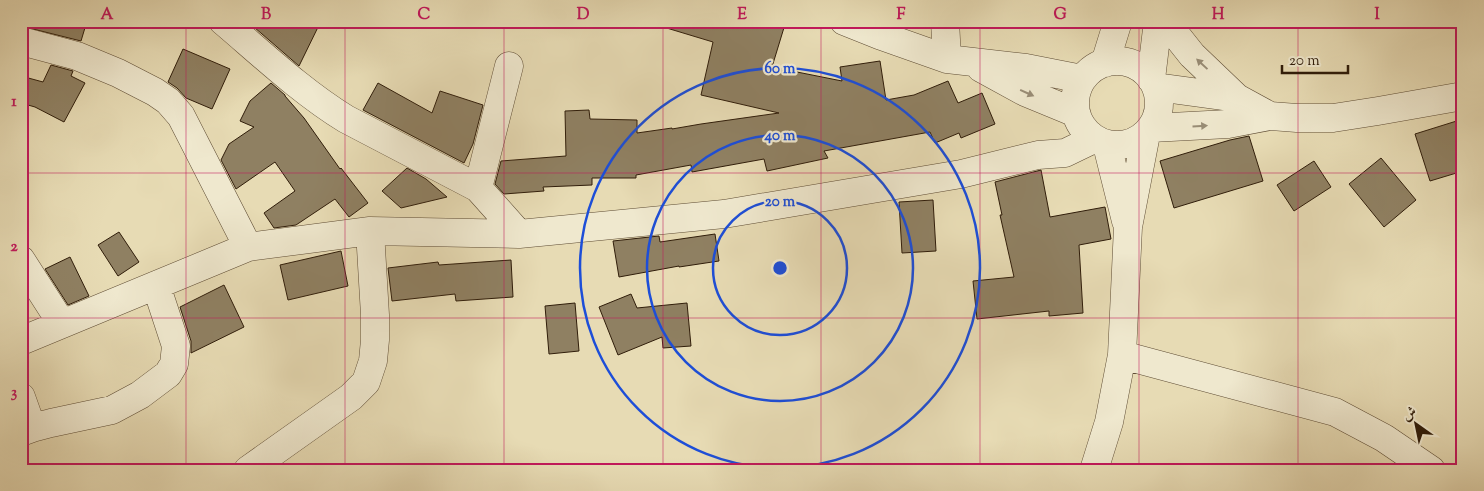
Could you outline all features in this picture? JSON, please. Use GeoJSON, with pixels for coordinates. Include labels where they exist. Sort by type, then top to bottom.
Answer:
{"type":"FeatureCollection","features":[{"type":"Feature","properties":{"kind":"street"},"geometry":{"type":"LineString","coordinates":[[223,21],[302,87],[346,120],[478,188],[518,234]]}},
{"type":"Feature","properties":{"kind":"street"},"geometry":{"type":"LineString","coordinates":[[844,21],[879,36],[958,60],[1076,116]]}},
{"type":"Feature","properties":{"kind":"street"},"geometry":{"type":"LineString","coordinates":[[945,21],[958,60]]}},
{"type":"Feature","properties":{"kind":"street"},"geometry":{"type":"LineString","coordinates":[[1105,63],[1118,21]]}},
{"type":"Feature","properties":{"kind":"street"},"geometry":{"type":"LineString","coordinates":[[1094,470],[1109,422],[1122,355],[1128,227],[1149,131],[1158,115],[1159,101],[1154,83],[1158,21]]}},
{"type":"Feature","properties":{"kind":"street"},"geometry":{"type":"LineString","coordinates":[[1165,21],[1192,55],[1237,98],[1270,116]]}},
{"type":"Feature","properties":{"kind":"street"},"geometry":{"type":"LineString","coordinates":[[21,41],[77,56],[118,73],[155,92],[168,101],[181,116],[248,247]]}},
{"type":"Feature","properties":{"kind":"street"},"geometry":{"type":"LineString","coordinates":[[958,60],[1026,68],[1082,79]]}},
{"type":"Feature","properties":{"kind":"street"},"geometry":{"type":"LineString","coordinates":[[1237,98],[1154,83],[1144,71],[1132,64],[1118,61],[1105,63],[1092,69],[1082,79],[1076,91],[1074,105],[1076,116],[1084,130],[1100,142],[1121,146],[1134,142],[1149,131],[1228,124],[1270,116],[1333,118],[1463,96]]}},
{"type":"Feature","properties":{"kind":"street"},"geometry":{"type":"LineString","coordinates":[[478,188],[508,66]]}},
{"type":"Feature","properties":{"kind":"street"},"geometry":{"type":"LineString","coordinates":[[1038,155],[1076,116]]}},
{"type":"Feature","properties":{"kind":"street"},"geometry":{"type":"LineString","coordinates":[[21,340],[248,247],[370,231],[518,234],[724,214],[960,174],[1038,155],[1065,153],[1100,142]]}},
{"type":"Feature","properties":{"kind":"street"},"geometry":{"type":"LineString","coordinates":[[1100,142],[1128,227]]}},
{"type":"Feature","properties":{"kind":"street"},"geometry":{"type":"LineString","coordinates":[[248,470],[351,397],[366,382],[373,361],[375,340],[370,231]]}},
{"type":"Feature","properties":{"kind":"street"},"geometry":{"type":"LineString","coordinates":[[21,260],[62,324]]}},
{"type":"Feature","properties":{"kind":"street"},"geometry":{"type":"LineString","coordinates":[[21,397],[26,430],[112,410],[140,395],[168,374],[174,364],[176,346],[156,285]]}},
{"type":"Feature","properties":{"kind":"street"},"geometry":{"type":"LineString","coordinates":[[1122,355],[1335,412],[1384,438],[1431,470]]}},
{"type":"Feature","properties":{"kind":"building"},"geometry":{"type":"Polygon","coordinates":[[[21,21],[87,21],[81,41],[21,26],[21,21]]]}},
{"type":"Feature","properties":{"kind":"building"},"geometry":{"type":"Polygon","coordinates":[[[247,21],[321,21],[299,66],[247,21]]]}},
{"type":"Feature","properties":{"kind":"building"},"geometry":{"type":"Polygon","coordinates":[[[660,21],[786,21],[772,67],[842,81],[840,67],[880,61],[886,100],[914,95],[948,81],[958,103],[982,93],[995,124],[961,138],[959,133],[935,143],[930,132],[824,151],[828,158],[767,171],[764,159],[692,172],[691,165],[636,175],[636,178],[592,178],[592,185],[543,187],[544,191],[504,194],[495,184],[501,161],[566,156],[565,111],[589,110],[590,119],[637,120],[637,133],[779,113],[701,95],[713,42],[660,26],[660,21]]]}},
{"type":"Feature","properties":{"kind":"building"},"geometry":{"type":"Polygon","coordinates":[[[183,49],[230,69],[212,109],[186,98],[168,82],[183,49]]]}},
{"type":"Feature","properties":{"kind":"building"},"geometry":{"type":"Polygon","coordinates":[[[51,65],[73,71],[71,76],[85,83],[64,122],[35,107],[21,103],[21,76],[43,82],[51,65]]]}},
{"type":"Feature","properties":{"kind":"building"},"geometry":{"type":"Polygon","coordinates":[[[271,83],[285,95],[304,118],[340,169],[368,203],[349,217],[335,199],[296,225],[274,228],[264,213],[295,191],[275,162],[236,189],[221,160],[229,144],[254,127],[240,121],[250,101],[271,83]]]}},
{"type":"Feature","properties":{"kind":"building"},"geometry":{"type":"Polygon","coordinates":[[[378,83],[432,113],[440,91],[483,105],[473,144],[464,163],[363,110],[378,83]]]}},
{"type":"Feature","properties":{"kind":"building"},"geometry":{"type":"Polygon","coordinates":[[[1463,119],[1463,171],[1430,181],[1415,134],[1463,119]]]}},
{"type":"Feature","properties":{"kind":"building"},"geometry":{"type":"Polygon","coordinates":[[[1249,136],[1263,181],[1174,208],[1160,161],[1249,136]]]}},
{"type":"Feature","properties":{"kind":"building"},"geometry":{"type":"Polygon","coordinates":[[[1381,158],[1416,200],[1384,227],[1349,184],[1381,158]]]}},
{"type":"Feature","properties":{"kind":"building"},"geometry":{"type":"Polygon","coordinates":[[[1314,161],[1331,187],[1294,211],[1277,185],[1314,161]]]}},
{"type":"Feature","properties":{"kind":"building"},"geometry":{"type":"Polygon","coordinates":[[[407,168],[426,179],[447,197],[401,208],[382,191],[407,168]]]}},
{"type":"Feature","properties":{"kind":"building"},"geometry":{"type":"Polygon","coordinates":[[[1041,170],[1050,217],[1105,207],[1111,239],[1079,245],[1083,313],[1049,316],[1049,311],[977,319],[973,281],[1014,277],[1000,215],[1002,215],[995,182],[1041,170]]]}},
{"type":"Feature","properties":{"kind":"building"},"geometry":{"type":"Polygon","coordinates":[[[933,200],[936,251],[902,253],[899,202],[933,200]]]}},
{"type":"Feature","properties":{"kind":"building"},"geometry":{"type":"Polygon","coordinates":[[[119,232],[139,262],[118,276],[98,245],[119,232]]]}},
{"type":"Feature","properties":{"kind":"building"},"geometry":{"type":"Polygon","coordinates":[[[715,234],[719,261],[619,277],[613,241],[659,236],[660,242],[715,234]]]}},
{"type":"Feature","properties":{"kind":"building"},"geometry":{"type":"Polygon","coordinates":[[[341,251],[348,286],[288,300],[280,265],[341,251]]]}},
{"type":"Feature","properties":{"kind":"building"},"geometry":{"type":"Polygon","coordinates":[[[70,257],[89,296],[68,305],[45,269],[70,257]]]}},
{"type":"Feature","properties":{"kind":"building"},"geometry":{"type":"Polygon","coordinates":[[[511,260],[513,297],[456,301],[455,294],[392,301],[388,268],[438,262],[439,265],[511,260]]]}},
{"type":"Feature","properties":{"kind":"building"},"geometry":{"type":"Polygon","coordinates":[[[224,285],[244,327],[191,353],[191,341],[180,307],[224,285]]]}},
{"type":"Feature","properties":{"kind":"building"},"geometry":{"type":"Polygon","coordinates":[[[631,294],[637,308],[687,303],[691,346],[663,348],[662,337],[618,355],[599,307],[631,294]]]}},
{"type":"Feature","properties":{"kind":"building"},"geometry":{"type":"Polygon","coordinates":[[[575,303],[579,351],[549,354],[545,306],[575,303]]]}}]}
